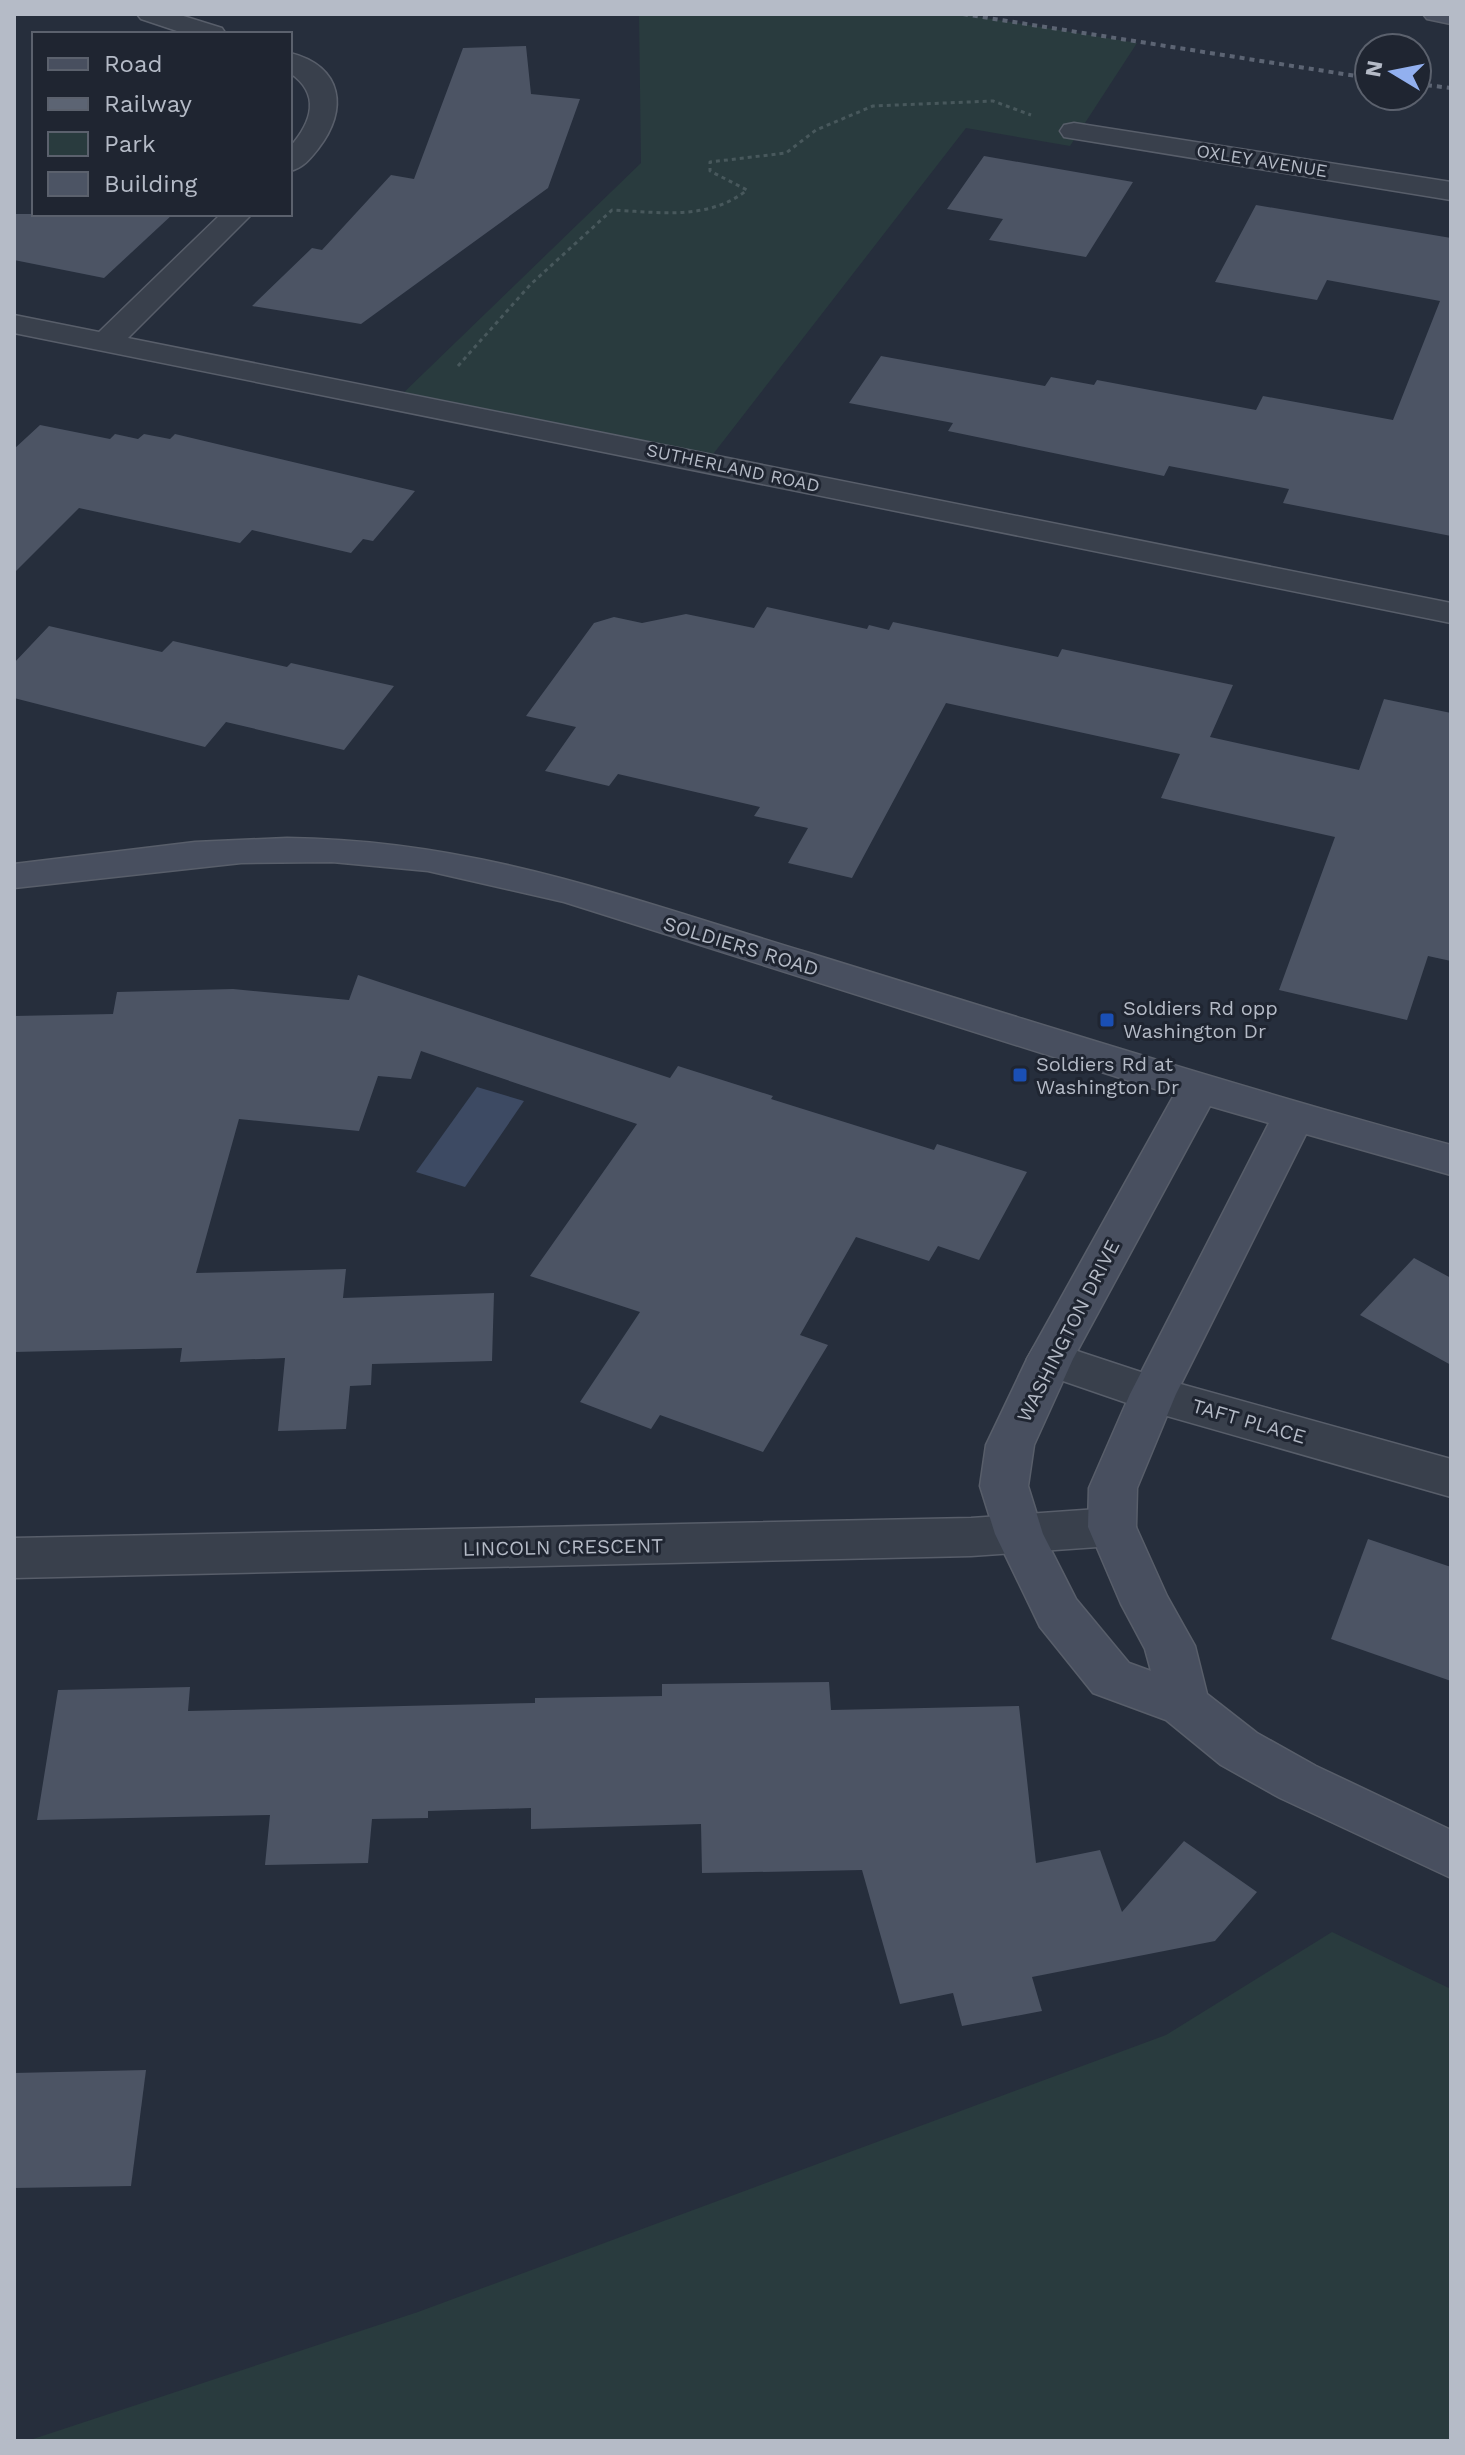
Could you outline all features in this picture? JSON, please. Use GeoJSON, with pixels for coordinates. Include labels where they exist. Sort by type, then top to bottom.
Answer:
{"type":"FeatureCollection","features":[{"type":"Feature","properties":{"kind":"street"},"geometry":{"type":"LineString","coordinates":[[150,14],[207,32]]}},
{"type":"Feature","properties":{"kind":"street"},"geometry":{"type":"LineString","coordinates":[[1436,14],[1451,16]]}},
{"type":"Feature","properties":{"kind":"street"},"geometry":{"type":"LineString","coordinates":[[292,62],[315,78],[325,94],[327,109],[319,129],[292,161]]}},
{"type":"Feature","properties":{"kind":"street","name":"OXLEY AVENUE"},"geometry":{"type":"LineString","coordinates":[[1074,131],[1451,191]]}},
{"type":"Feature","properties":{"kind":"street"},"geometry":{"type":"LineString","coordinates":[[106,342],[236,216]]}},
{"type":"Feature","properties":{"kind":"street","name":"SUTHERLAND ROAD"},"geometry":{"type":"LineString","coordinates":[[14,324],[1451,613]]}},
{"type":"Feature","properties":{"kind":"street","name":"SOLDIERS ROAD"},"geometry":{"type":"LineString","coordinates":[[14,876],[272,850],[379,853],[431,860],[627,910],[1293,1117],[1451,1160]]}},
{"type":"Feature","properties":{"kind":"street","name":"WASHINGTON DRIVE"},"geometry":{"type":"LineString","coordinates":[[1199,1087],[1050,1359],[1010,1445],[1004,1486],[1019,1534],[1058,1613],[1111,1678],[1184,1705],[1239,1749],[1451,1855]]}},
{"type":"Feature","properties":{"kind":"street"},"geometry":{"type":"LineString","coordinates":[[1184,1705],[1170,1646],[1146,1604],[1112,1527],[1113,1488],[1153,1394],[1293,1117]]}},
{"type":"Feature","properties":{"kind":"street","name":"TAFT PLACE"},"geometry":{"type":"LineString","coordinates":[[1050,1359],[1153,1394],[1451,1478]]}},
{"type":"Feature","properties":{"kind":"street","name":"LINCOLN CRESCENT"},"geometry":{"type":"LineString","coordinates":[[14,1558],[1019,1534],[1112,1527]]}},
{"type":"Feature","properties":{"kind":"path"},"geometry":{"type":"LineString","coordinates":[[422,406],[531,284],[612,210],[702,211],[734,204],[747,190],[710,171],[710,162],[786,153],[816,130],[873,106],[993,101],[1074,131]]}},
{"type":"Feature","properties":{"kind":"green space"},"geometry":{"type":"Polygon","coordinates":[[[639,14],[963,14],[1137,43],[1070,146],[966,128],[707,462],[395,401],[641,163],[639,14]]]}},
{"type":"Feature","properties":{"kind":"green space"},"geometry":{"type":"Polygon","coordinates":[[[1332,1932],[1451,1989],[1451,2441],[27,2441],[418,2312],[1166,2035],[1332,1932]]]}},
{"type":"Feature","properties":{"kind":"water"},"geometry":{"type":"Polygon","coordinates":[[[477,1087],[524,1101],[465,1187],[416,1172],[477,1087]]]}},
{"type":"Feature","properties":{"kind":"building"},"geometry":{"type":"Polygon","coordinates":[[[526,46],[531,94],[580,99],[548,188],[361,324],[252,306],[312,248],[322,250],[391,175],[414,179],[463,48],[526,46]]]}},
{"type":"Feature","properties":{"kind":"building"},"geometry":{"type":"Polygon","coordinates":[[[984,156],[1133,182],[1086,257],[989,240],[1003,219],[947,209],[984,156]]]}},
{"type":"Feature","properties":{"kind":"building"},"geometry":{"type":"Polygon","coordinates":[[[1256,205],[1451,238],[1451,536],[1283,503],[1289,489],[1169,466],[1164,476],[948,431],[953,423],[849,403],[881,356],[1045,386],[1051,377],[1094,385],[1097,380],[1256,410],[1263,396],[1393,420],[1440,301],[1327,280],[1317,300],[1215,282],[1256,205]]]}},
{"type":"Feature","properties":{"kind":"building"},"geometry":{"type":"Polygon","coordinates":[[[14,214],[171,216],[104,278],[14,260],[14,214]]]}},
{"type":"Feature","properties":{"kind":"building"},"geometry":{"type":"Polygon","coordinates":[[[40,425],[110,439],[115,434],[138,439],[144,434],[170,439],[175,434],[415,491],[373,541],[363,539],[351,553],[252,530],[240,543],[79,508],[14,573],[14,449],[40,425]]]}},
{"type":"Feature","properties":{"kind":"building"},"geometry":{"type":"Polygon","coordinates":[[[767,607],[867,629],[869,625],[889,630],[893,622],[1058,657],[1062,649],[1233,685],[1210,737],[1359,770],[1384,699],[1451,713],[1451,961],[1428,956],[1407,1020],[1279,990],[1335,837],[1161,798],[1180,754],[946,703],[852,878],[788,863],[808,828],[754,816],[760,807],[618,774],[609,786],[545,771],[576,727],[526,716],[594,623],[614,617],[642,623],[686,614],[754,628],[767,607]]]}},
{"type":"Feature","properties":{"kind":"building"},"geometry":{"type":"Polygon","coordinates":[[[49,626],[162,652],[173,641],[287,667],[291,663],[394,686],[344,750],[226,722],[205,747],[14,698],[14,663],[49,626]]]}},
{"type":"Feature","properties":{"kind":"building"},"geometry":{"type":"Polygon","coordinates":[[[358,975],[670,1078],[678,1066],[934,1150],[937,1144],[1027,1172],[979,1260],[938,1246],[929,1261],[856,1237],[800,1335],[828,1345],[763,1452],[660,1415],[651,1429],[580,1402],[640,1312],[530,1276],[637,1124],[421,1051],[411,1079],[378,1076],[359,1131],[239,1119],[196,1273],[346,1269],[343,1298],[494,1293],[492,1361],[372,1364],[371,1385],[350,1386],[346,1429],[278,1431],[285,1358],[180,1362],[182,1348],[14,1352],[14,1016],[113,1014],[117,992],[233,989],[349,1000],[358,975]]]}},
{"type":"Feature","properties":{"kind":"building"},"geometry":{"type":"Polygon","coordinates":[[[1414,1258],[1451,1278],[1451,1365],[1360,1315],[1414,1258]]]}},
{"type":"Feature","properties":{"kind":"building"},"geometry":{"type":"Polygon","coordinates":[[[1368,1539],[1451,1567],[1451,1681],[1331,1639],[1368,1539]]]}},
{"type":"Feature","properties":{"kind":"building"},"geometry":{"type":"Polygon","coordinates":[[[829,1682],[831,1710],[1019,1706],[1036,1863],[1100,1850],[1122,1912],[1184,1841],[1257,1892],[1215,1941],[1032,1977],[1042,2011],[962,2026],[953,1993],[900,2004],[862,1870],[702,1873],[701,1824],[531,1829],[531,1808],[428,1811],[428,1818],[372,1819],[368,1863],[265,1865],[270,1815],[37,1820],[58,1690],[190,1687],[188,1711],[535,1703],[535,1698],[662,1696],[662,1684],[829,1682]]]}},
{"type":"Feature","properties":{"kind":"building"},"geometry":{"type":"Polygon","coordinates":[[[146,2070],[131,2186],[14,2188],[14,2073],[146,2070]]]}},
{"type":"Feature","properties":{"kind":"railway"},"geometry":{"type":"LineString","coordinates":[[963,14],[1353,75]]}},
{"type":"Feature","properties":{"kind":"railway"},"geometry":{"type":"LineString","coordinates":[[1433,86],[1451,88]]}},
{"type":"Feature","properties":{"kind":"place","name":"Soldiers Rd opp Washington Dr"},"geometry":{"type":"Point","coordinates":[1107,1020]}},
{"type":"Feature","properties":{"kind":"place","name":"Soldiers Rd at Washington Dr"},"geometry":{"type":"Point","coordinates":[1020,1075]}}]}
